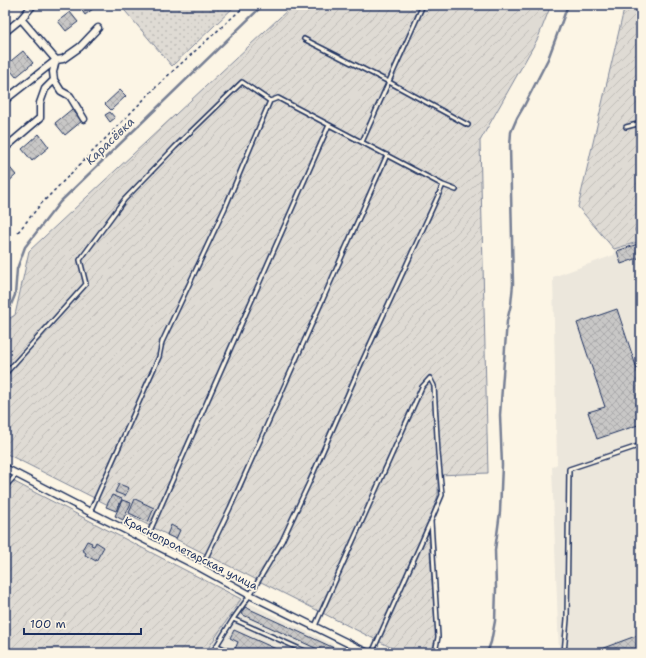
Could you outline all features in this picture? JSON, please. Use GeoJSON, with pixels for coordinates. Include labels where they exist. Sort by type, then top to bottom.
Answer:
{"type":"FeatureCollection","features":[{"type":"Feature","properties":{"kind":"street"},"geometry":{"type":"LineString","coordinates":[[5,32],[33,5]]}},
{"type":"Feature","properties":{"kind":"street"},"geometry":{"type":"LineString","coordinates":[[20,19],[56,60]]}},
{"type":"Feature","properties":{"kind":"street"},"geometry":{"type":"LineString","coordinates":[[5,100],[56,60],[64,59],[80,47],[98,28]]}},
{"type":"Feature","properties":{"kind":"street"},"geometry":{"type":"LineString","coordinates":[[56,60],[53,72],[54,80],[61,91],[70,96],[84,119]]}},
{"type":"Feature","properties":{"kind":"street"},"geometry":{"type":"LineString","coordinates":[[5,148],[40,118],[40,103],[45,89],[54,80]]}},
{"type":"Feature","properties":{"kind":"street","name":"Краснопролетарская улица"},"geometry":{"type":"LineString","coordinates":[[5,468],[201,568],[250,595],[368,653]]}},
{"type":"Feature","properties":{"kind":"lane"},"geometry":{"type":"LineString","coordinates":[[362,142],[423,5]]}},
{"type":"Feature","properties":{"kind":"lane"},"geometry":{"type":"LineString","coordinates":[[304,39],[389,82],[468,125]]}},
{"type":"Feature","properties":{"kind":"lane"},"geometry":{"type":"LineString","coordinates":[[5,374],[86,284],[80,260],[124,200],[175,147],[242,82],[270,100],[278,98],[443,185],[456,190]]}},
{"type":"Feature","properties":{"kind":"lane"},"geometry":{"type":"LineString","coordinates":[[90,512],[159,357],[162,342],[225,208],[270,100]]}},
{"type":"Feature","properties":{"kind":"lane"},"geometry":{"type":"LineString","coordinates":[[626,127],[641,123]]}},
{"type":"Feature","properties":{"kind":"lane"},"geometry":{"type":"LineString","coordinates":[[146,540],[329,125]]}},
{"type":"Feature","properties":{"kind":"lane"},"geometry":{"type":"LineString","coordinates":[[201,568],[230,508],[387,155]]}},
{"type":"Feature","properties":{"kind":"lane"},"geometry":{"type":"LineString","coordinates":[[212,653],[250,595],[282,541],[443,185]]}},
{"type":"Feature","properties":{"kind":"lane"},"geometry":{"type":"LineString","coordinates":[[315,626],[422,386],[430,378],[434,386],[442,494],[372,653]]}},
{"type":"Feature","properties":{"kind":"lane"},"geometry":{"type":"LineString","coordinates":[[564,653],[567,619],[570,469],[638,446]]}},
{"type":"Feature","properties":{"kind":"lane"},"geometry":{"type":"LineString","coordinates":[[5,487],[17,474]]}},
{"type":"Feature","properties":{"kind":"lane"},"geometry":{"type":"LineString","coordinates":[[431,521],[438,636],[435,653]]}},
{"type":"Feature","properties":{"kind":"lane"},"geometry":{"type":"LineString","coordinates":[[233,619],[309,653]]}},
{"type":"Feature","properties":{"kind":"lane"},"geometry":{"type":"LineString","coordinates":[[218,646],[232,653]]}},
{"type":"Feature","properties":{"kind":"path"},"geometry":{"type":"LineString","coordinates":[[18,232],[41,204],[163,80],[246,5]]}},
{"type":"Feature","properties":{"kind":"shaded area"},"geometry":{"type":"Polygon","coordinates":[[[120,5],[236,5],[172,66],[120,5]]]}},
{"type":"Feature","properties":{"kind":"shaded area"},"geometry":{"type":"Polygon","coordinates":[[[293,5],[551,5],[538,38],[480,141],[488,473],[438,475],[438,495],[428,525],[436,637],[431,653],[402,653],[5,453],[5,321],[15,315],[29,251],[293,5]]]}},
{"type":"Feature","properties":{"kind":"shaded area"},"geometry":{"type":"Polygon","coordinates":[[[625,5],[641,5],[641,241],[614,249],[578,207],[625,5]]]}},
{"type":"Feature","properties":{"kind":"shaded area"},"geometry":{"type":"Polygon","coordinates":[[[641,241],[641,653],[559,653],[552,467],[557,464],[553,277],[614,255],[614,249],[641,241]]]}},
{"type":"Feature","properties":{"kind":"shaded area"},"geometry":{"type":"Polygon","coordinates":[[[5,477],[241,599],[205,653],[5,653],[5,477]]]}},
{"type":"Feature","properties":{"kind":"shaded area"},"geometry":{"type":"Polygon","coordinates":[[[241,599],[351,653],[205,653],[241,599]]]}},
{"type":"Feature","properties":{"kind":"building"},"geometry":{"type":"Polygon","coordinates":[[[78,5],[98,5],[85,15],[78,5]]]}},
{"type":"Feature","properties":{"kind":"building"},"geometry":{"type":"Polygon","coordinates":[[[70,12],[78,22],[66,31],[58,21],[70,12]]]}},
{"type":"Feature","properties":{"kind":"building"},"geometry":{"type":"Polygon","coordinates":[[[23,51],[33,63],[16,77],[6,65],[23,51]]]}},
{"type":"Feature","properties":{"kind":"building"},"geometry":{"type":"Polygon","coordinates":[[[120,90],[126,96],[111,110],[105,104],[120,90]]]}},
{"type":"Feature","properties":{"kind":"building"},"geometry":{"type":"Polygon","coordinates":[[[72,109],[82,121],[65,135],[55,123],[72,109]]]}},
{"type":"Feature","properties":{"kind":"building"},"geometry":{"type":"Polygon","coordinates":[[[110,112],[115,118],[110,122],[105,115],[110,112]]]}},
{"type":"Feature","properties":{"kind":"building"},"geometry":{"type":"Polygon","coordinates":[[[39,134],[49,147],[32,161],[22,149],[39,134]]]}},
{"type":"Feature","properties":{"kind":"building"},"geometry":{"type":"Polygon","coordinates":[[[6,163],[16,175],[5,185],[5,164],[6,163]]]}},
{"type":"Feature","properties":{"kind":"building"},"geometry":{"type":"Polygon","coordinates":[[[641,243],[641,257],[621,264],[617,251],[641,243]]]}},
{"type":"Feature","properties":{"kind":"building"},"geometry":{"type":"Polygon","coordinates":[[[617,309],[641,381],[641,424],[597,439],[588,412],[605,407],[577,323],[617,309]]]}},
{"type":"Feature","properties":{"kind":"building"},"geometry":{"type":"Polygon","coordinates":[[[119,484],[129,488],[125,496],[115,492],[119,484]]]}},
{"type":"Feature","properties":{"kind":"building"},"geometry":{"type":"Polygon","coordinates":[[[112,495],[122,499],[116,511],[106,507],[112,495]]]}},
{"type":"Feature","properties":{"kind":"building"},"geometry":{"type":"Polygon","coordinates":[[[135,499],[154,508],[148,522],[129,513],[135,499]]]}},
{"type":"Feature","properties":{"kind":"building"},"geometry":{"type":"Polygon","coordinates":[[[122,500],[131,503],[123,520],[115,516],[122,500]]]}},
{"type":"Feature","properties":{"kind":"building"},"geometry":{"type":"Polygon","coordinates":[[[171,525],[180,530],[176,539],[167,535],[171,525]]]}},
{"type":"Feature","properties":{"kind":"building"},"geometry":{"type":"Polygon","coordinates":[[[87,541],[92,543],[91,545],[94,546],[96,542],[104,547],[96,561],[85,555],[86,553],[82,550],[87,541]]]}},
{"type":"Feature","properties":{"kind":"building"},"geometry":{"type":"Polygon","coordinates":[[[245,607],[345,653],[326,653],[241,614],[245,607]]]}},
{"type":"Feature","properties":{"kind":"building"},"geometry":{"type":"Polygon","coordinates":[[[234,630],[285,653],[244,653],[235,649],[238,642],[230,638],[234,630]]]}},
{"type":"Feature","properties":{"kind":"building"},"geometry":{"type":"Polygon","coordinates":[[[641,634],[641,653],[590,653],[641,634]]]}},
{"type":"Feature","properties":{"kind":"waterway","name":"Карасёвка"},"geometry":{"type":"LineString","coordinates":[[5,311],[10,307],[15,295],[17,269],[25,247],[60,202],[263,5]]}},
{"type":"Feature","properties":{"kind":"waterway"},"geometry":{"type":"LineString","coordinates":[[487,653],[491,642],[495,621],[495,550],[500,512],[502,465],[500,415],[507,321],[511,304],[513,284],[511,132],[548,59],[568,5]]}}]}
